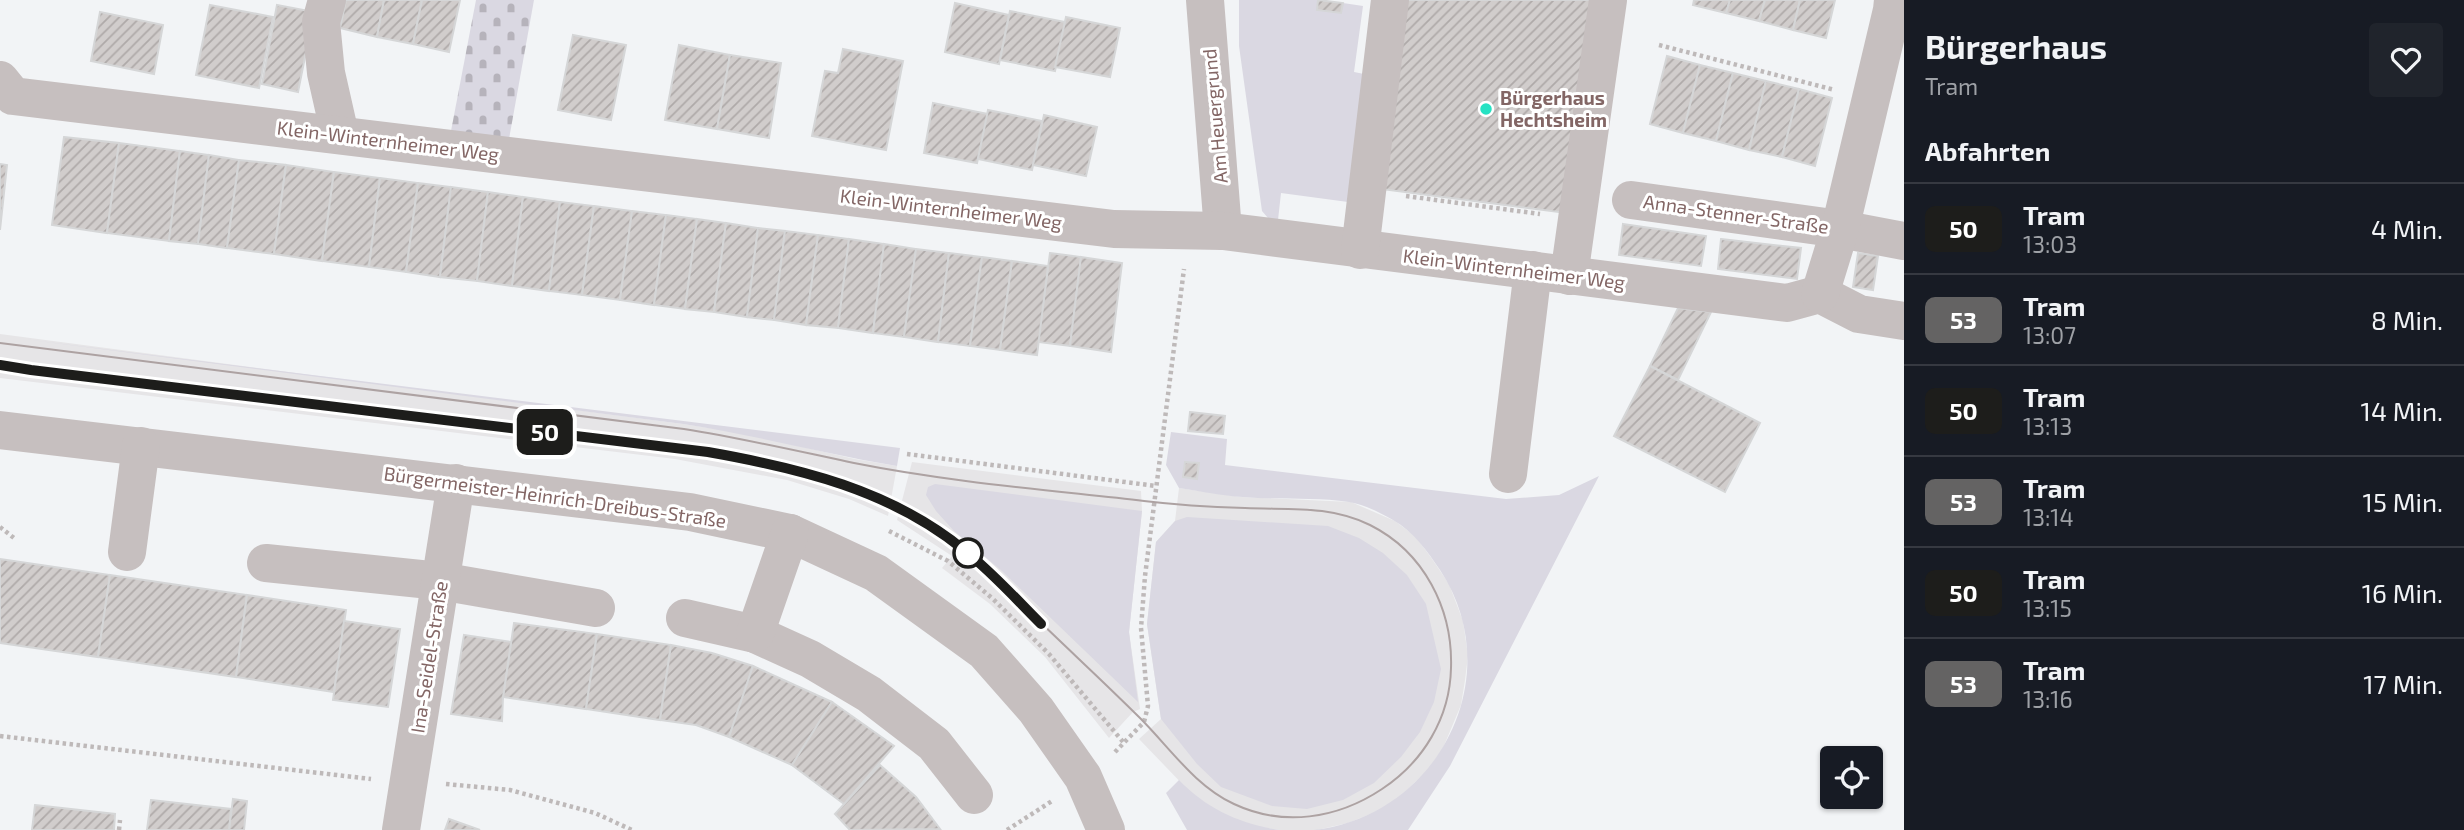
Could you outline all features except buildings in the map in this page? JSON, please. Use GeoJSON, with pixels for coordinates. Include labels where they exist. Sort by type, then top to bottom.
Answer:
{"type":"FeatureCollection","features":[{"type":"Feature","properties":{"kind":"street"},"geometry":{"type":"LineString","coordinates":[[327,0],[321,22],[326,74],[340,135]]}},
{"type":"Feature","properties":{"kind":"street","name":"Am Heuergrund"},"geometry":{"type":"LineString","coordinates":[[1205,0],[1212,231]]}},
{"type":"Feature","properties":{"kind":"street"},"geometry":{"type":"LineString","coordinates":[[1360,250],[1390,0]]}},
{"type":"Feature","properties":{"kind":"street"},"geometry":{"type":"LineString","coordinates":[[1507,474],[1551,273],[1577,219],[1608,0]]}},
{"type":"Feature","properties":{"kind":"street","name":"Anna-Stenner-Straße"},"geometry":{"type":"LineString","coordinates":[[1820,294],[1840,229],[1892,10],[1892,0]]}},
{"type":"Feature","properties":{"kind":"street","name":"Klein-Winternheimer Weg"},"geometry":{"type":"LineString","coordinates":[[0,80],[13,96],[1114,229],[1212,231],[1787,303],[1820,294]]}},
{"type":"Feature","properties":{"kind":"street","name":"Anna-Stenner-Straße"},"geometry":{"type":"LineString","coordinates":[[1631,200],[1840,229]]}},
{"type":"Feature","properties":{"kind":"street"},"geometry":{"type":"LineString","coordinates":[[1840,229],[1904,241]]}},
{"type":"Feature","properties":{"kind":"street"},"geometry":{"type":"LineString","coordinates":[[1820,294],[1859,314],[1904,321]]}},
{"type":"Feature","properties":{"kind":"street","name":"Bürgermeister-Heinrich-Dreibus-Straße"},"geometry":{"type":"LineString","coordinates":[[0,430],[690,512],[790,533],[876,573],[984,651],[1036,710],[1083,777],[1106,830]]}},
{"type":"Feature","properties":{"kind":"street"},"geometry":{"type":"LineString","coordinates":[[127,552],[141,446]]}},
{"type":"Feature","properties":{"kind":"street","name":"Ina-Seidel-Straße"},"geometry":{"type":"LineString","coordinates":[[401,830],[456,483]]}},
{"type":"Feature","properties":{"kind":"street"},"geometry":{"type":"LineString","coordinates":[[755,634],[790,533]]}},
{"type":"Feature","properties":{"kind":"street"},"geometry":{"type":"LineString","coordinates":[[266,563],[440,581],[596,608]]}},
{"type":"Feature","properties":{"kind":"street"},"geometry":{"type":"LineString","coordinates":[[685,618],[755,634],[810,659],[869,694],[934,744],[974,795]]}},
{"type":"Feature","properties":{"kind":"path"},"geometry":{"type":"LineString","coordinates":[[1659,45],[1870,99]]}},
{"type":"Feature","properties":{"kind":"path"},"geometry":{"type":"LineString","coordinates":[[1367,191],[1577,219]]}},
{"type":"Feature","properties":{"kind":"path"},"geometry":{"type":"LineString","coordinates":[[1107,758],[1140,727],[1149,706],[1141,628],[1156,486],[1186,256],[1212,231]]}},
{"type":"Feature","properties":{"kind":"path"},"geometry":{"type":"LineString","coordinates":[[906,454],[1156,486]]}},
{"type":"Feature","properties":{"kind":"path"},"geometry":{"type":"LineString","coordinates":[[0,527],[14,538]]}},
{"type":"Feature","properties":{"kind":"path"},"geometry":{"type":"LineString","coordinates":[[0,736],[410,783],[510,790],[595,813],[632,830]]}},
{"type":"Feature","properties":{"kind":"path"},"geometry":{"type":"LineString","coordinates":[[1007,830],[1062,794]]}},
{"type":"Feature","properties":{"kind":"path"},"geometry":{"type":"LineString","coordinates":[[118,830],[120,820]]}},
{"type":"Feature","properties":{"kind":"shaded area"},"geometry":{"type":"Polygon","coordinates":[[[0,334],[683,424],[743,433],[897,466],[888,516],[849,499],[787,480],[675,459],[0,378],[0,334]]]}},
{"type":"Feature","properties":{"kind":"shaded area"},"geometry":{"type":"Polygon","coordinates":[[[912,462],[1141,491],[1142,511],[1129,632],[1140,709],[1133,712],[1109,738],[1045,657],[990,604],[942,568],[952,556],[897,520],[912,462]]]}},
{"type":"Feature","properties":{"kind":"shaded area"},"geometry":{"type":"Polygon","coordinates":[[[1179,488],[1241,497],[1351,502],[1395,521],[1415,536],[1430,556],[1449,584],[1463,621],[1468,656],[1465,680],[1461,705],[1443,748],[1428,770],[1395,801],[1348,823],[1317,830],[1280,830],[1254,826],[1224,816],[1191,793],[1139,739],[1161,719],[1147,624],[1156,542],[1175,521],[1179,488]]]}},
{"type":"Feature","properties":{"kind":"green space"},"geometry":{"type":"Polygon","coordinates":[[[476,0],[534,0],[509,139],[451,131],[476,0]]]}},
{"type":"Feature","properties":{"kind":"green space"},"geometry":{"type":"Polygon","coordinates":[[[1239,0],[1318,0],[1317,10],[1341,13],[1343,3],[1363,6],[1354,72],[1364,74],[1348,202],[1281,193],[1278,220],[1268,218],[1262,211],[1239,46],[1239,0]]]}},
{"type":"Feature","properties":{"kind":"green space"},"geometry":{"type":"Polygon","coordinates":[[[23,339],[900,448],[897,466],[683,424],[23,339]]]}},
{"type":"Feature","properties":{"kind":"green space"},"geometry":{"type":"Polygon","coordinates":[[[1171,432],[1227,439],[1225,465],[1506,499],[1559,495],[1599,476],[1450,766],[1408,830],[1314,830],[1358,819],[1396,798],[1427,770],[1450,734],[1464,695],[1467,653],[1460,611],[1440,570],[1414,536],[1401,525],[1360,505],[1323,500],[1235,496],[1179,488],[1166,465],[1171,432]]]}},
{"type":"Feature","properties":{"kind":"green space"},"geometry":{"type":"Polygon","coordinates":[[[935,484],[1142,511],[1129,632],[1138,702],[1002,571],[954,531],[926,495],[928,487],[935,484]]]}},
{"type":"Feature","properties":{"kind":"green space"},"geometry":{"type":"Polygon","coordinates":[[[1187,517],[1328,526],[1359,538],[1383,553],[1407,575],[1426,604],[1441,669],[1434,702],[1420,732],[1401,757],[1374,783],[1343,800],[1307,809],[1272,806],[1221,787],[1197,764],[1161,719],[1147,624],[1156,542],[1175,521],[1187,517]]]}},
{"type":"Feature","properties":{"kind":"green space"},"geometry":{"type":"Polygon","coordinates":[[[1179,780],[1201,799],[1225,814],[1251,824],[1280,830],[1187,830],[1166,793],[1179,780]]]}},
{"type":"Feature","properties":{"kind":"tram line"},"geometry":{"type":"LineString","coordinates":[[0,343],[684,429],[890,470],[962,480],[1169,504],[1309,510],[1339,514],[1370,525],[1389,536],[1406,550],[1432,584],[1447,625],[1450,646],[1451,668],[1446,704],[1440,721],[1422,752],[1410,766],[1382,789],[1365,799],[1328,813],[1271,816],[1234,804],[1195,777],[1127,705],[959,546],[906,511],[852,487],[795,470],[708,451],[0,365]]}},
{"type":"Feature","properties":{"kind":"tram line","name":"50"},"geometry":{"type":"LineString","coordinates":[[0,365],[708,452],[817,475],[858,488],[930,525],[965,550],[1041,624]]}},
{"type":"Feature","properties":{"kind":"place","name":"Bürgerhaus Hechtsheim"},"geometry":{"type":"Point","coordinates":[1486,109]}}]}
